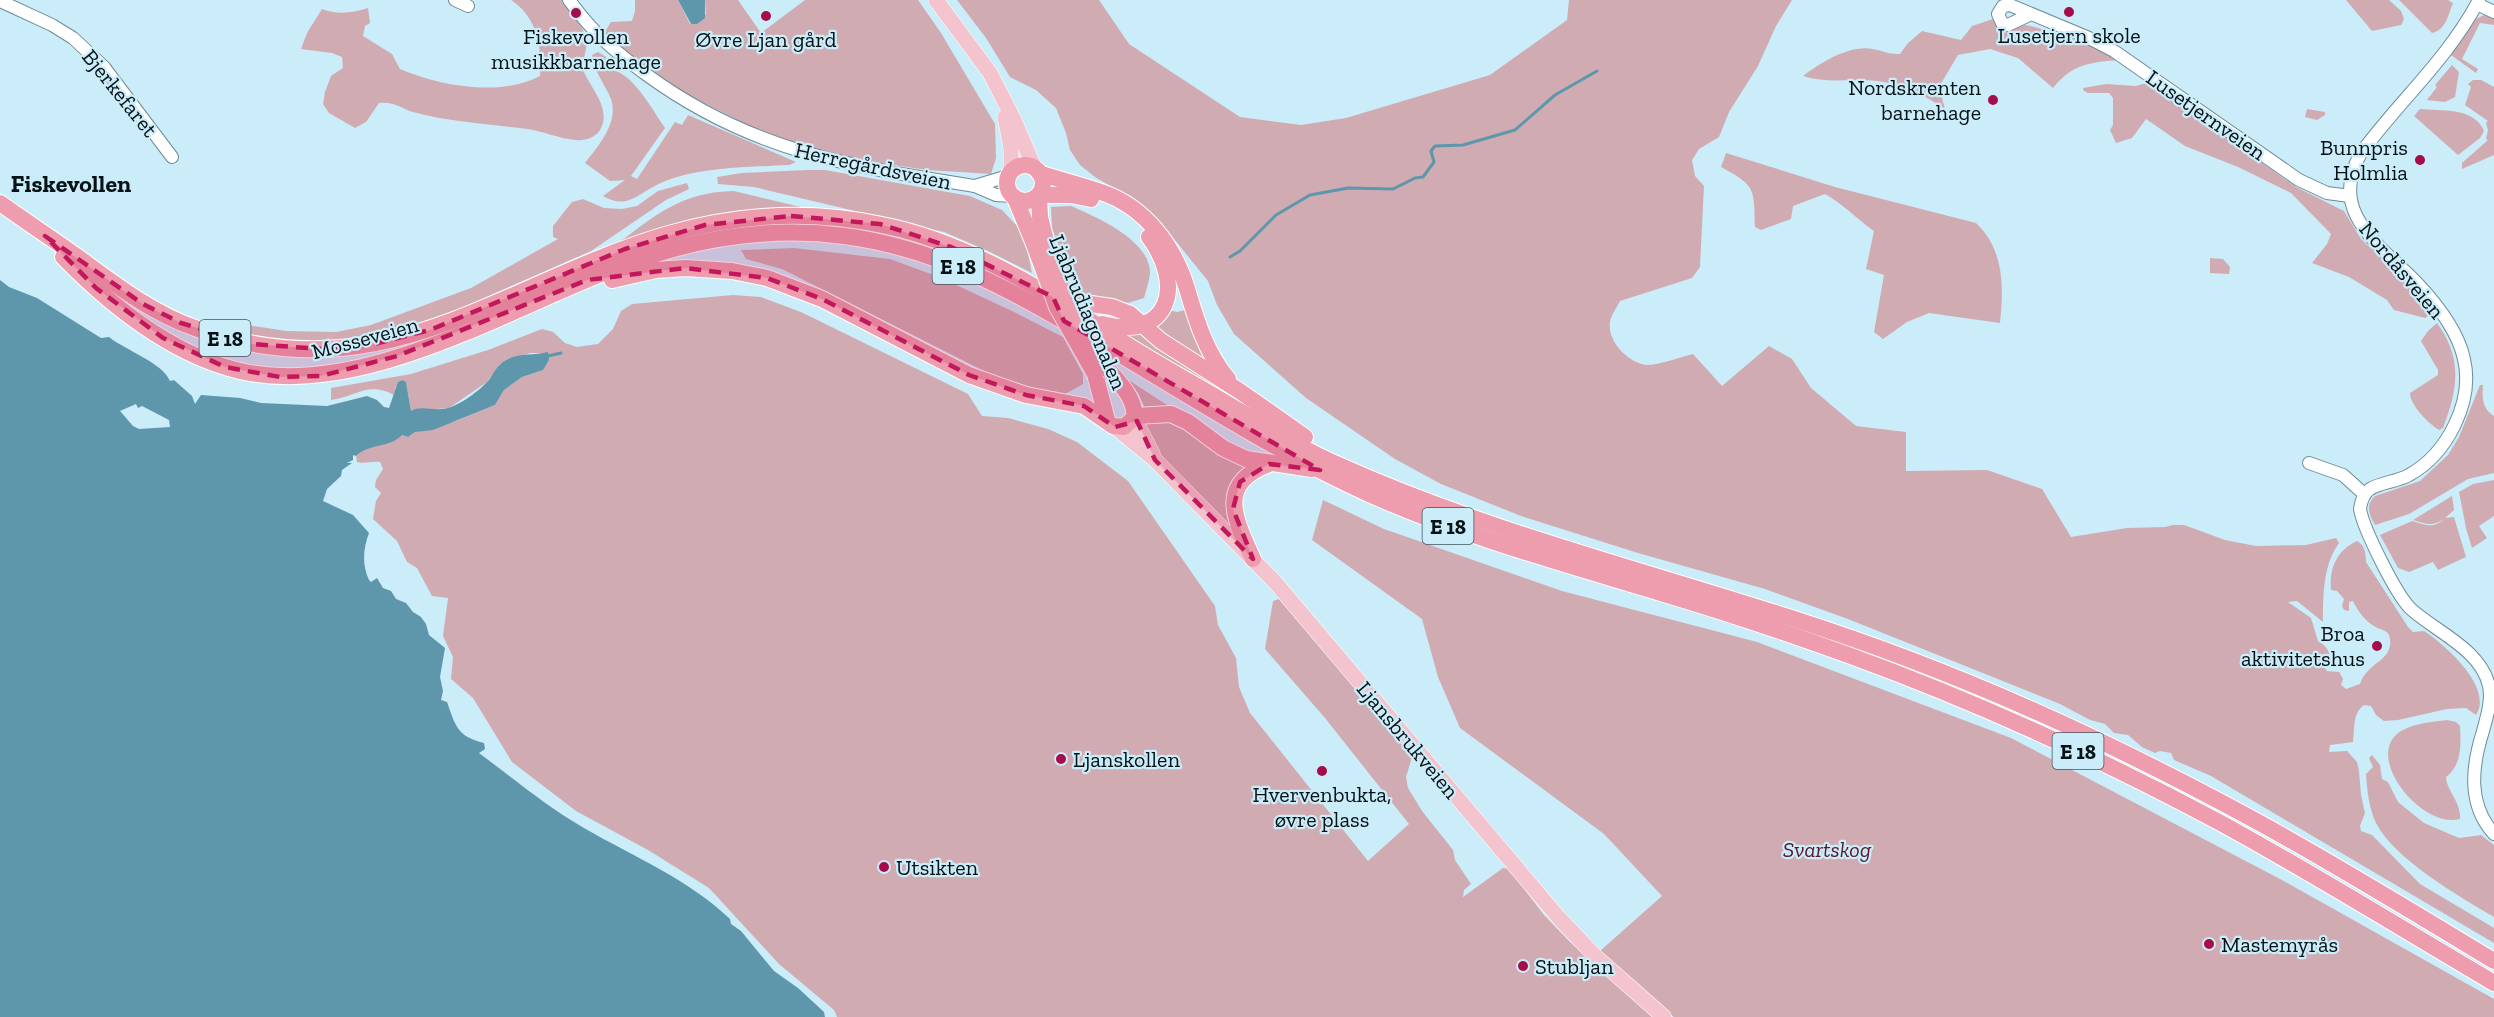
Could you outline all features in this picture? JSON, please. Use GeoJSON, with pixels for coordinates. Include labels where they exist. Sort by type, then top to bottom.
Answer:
{"type":"FeatureCollection","features":[{"type":"Feature","properties":{"kind":"highway","name":"E 18"},"geometry":{"type":"LineString","coordinates":[[1010,173],[1022,165],[1109,195],[1129,206],[1155,228],[1179,265],[1208,350],[1241,393]]}},
{"type":"Feature","properties":{"kind":"highway"},"geometry":{"type":"LineString","coordinates":[[1036,170],[1043,184],[1039,195]]}},
{"type":"Feature","properties":{"kind":"highway"},"geometry":{"type":"LineString","coordinates":[[1010,173],[1007,189],[1013,197],[1030,201],[1039,195],[1071,195],[1092,199],[1123,214],[1149,237],[1163,261],[1169,288],[1165,304],[1158,315],[1143,326]]}},
{"type":"Feature","properties":{"kind":"highway","name":"Ljabrudiagonalen"},"geometry":{"type":"LineString","coordinates":[[1039,195],[1039,240]]}},
{"type":"Feature","properties":{"kind":"highway","name":"Ljabrudiagonalen"},"geometry":{"type":"LineString","coordinates":[[1013,197],[1039,240],[1057,307],[1133,412]]}},
{"type":"Feature","properties":{"kind":"highway","name":"Mosseveien"},"geometry":{"type":"LineString","coordinates":[[0,203],[143,304],[182,323],[233,340],[304,350],[370,345],[430,330],[661,237],[713,223],[770,216],[825,217],[867,222],[902,230],[984,262],[1056,299]]}},
{"type":"Feature","properties":{"kind":"highway","name":"E 18"},"geometry":{"type":"LineString","coordinates":[[587,280],[620,266],[672,250],[749,235],[824,234],[864,239],[903,247],[962,268],[1024,298],[1248,431],[1320,470],[1394,505],[1462,532],[1740,618],[1851,656],[2013,722],[2129,776],[2236,832],[2494,983]]}},
{"type":"Feature","properties":{"kind":"highway","name":"Mosseveien"},"geometry":{"type":"LineString","coordinates":[[45,236],[66,261],[96,288],[149,330],[171,344],[194,356],[225,367],[280,377],[321,376],[397,356],[453,337],[587,280]]}},
{"type":"Feature","properties":{"kind":"highway","name":"E 18"},"geometry":{"type":"LineString","coordinates":[[587,280],[614,280],[656,270],[686,268],[732,270],[767,278],[822,299],[969,375],[1026,395],[1084,406],[1109,419],[1129,425],[1133,412],[1124,398],[1115,398],[1108,403],[1109,419]]}},
{"type":"Feature","properties":{"kind":"highway","name":"E 18"},"geometry":{"type":"LineString","coordinates":[[1056,299],[1121,309],[1161,341],[1296,432],[1378,481]]}},
{"type":"Feature","properties":{"kind":"highway","name":"E 18"},"geometry":{"type":"LineString","coordinates":[[1056,299],[1285,438],[1335,464],[1424,501],[1501,529],[1745,602],[1847,636],[1955,677],[2020,705],[2148,764],[2265,826],[2494,961]]}},
{"type":"Feature","properties":{"kind":"highway","name":"E 18"},"geometry":{"type":"LineString","coordinates":[[1094,322],[1121,329],[1143,326]]}},
{"type":"Feature","properties":{"kind":"highway","name":"Ljabrudiagonalen"},"geometry":{"type":"LineString","coordinates":[[1103,373],[1109,419]]}},
{"type":"Feature","properties":{"kind":"highway","name":"E 18"},"geometry":{"type":"LineString","coordinates":[[1133,412],[1171,414],[1188,422],[1223,448],[1246,459],[1320,470]]}},
{"type":"Feature","properties":{"kind":"highway"},"geometry":{"type":"LineString","coordinates":[[1253,559],[1239,528],[1233,509],[1234,499],[1240,482],[1245,476],[1269,464]]}},
{"type":"Feature","properties":{"kind":"main road"},"geometry":{"type":"LineString","coordinates":[[936,0],[982,61],[1036,170]]}},
{"type":"Feature","properties":{"kind":"main road"},"geometry":{"type":"LineString","coordinates":[[1004,102],[1011,148],[1010,173]]}},
{"type":"Feature","properties":{"kind":"main road","name":"Ljansbrukveien"},"geometry":{"type":"LineString","coordinates":[[1133,412],[1155,460]]}},
{"type":"Feature","properties":{"kind":"main road","name":"Ljansbrukveien"},"geometry":{"type":"LineString","coordinates":[[1109,419],[1155,460],[1253,559],[1287,596],[1559,918],[1596,957],[1664,1017]]}},
{"type":"Feature","properties":{"kind":"street"},"geometry":{"type":"LineString","coordinates":[[455,0],[468,6]]}},
{"type":"Feature","properties":{"kind":"street","name":"Herregårdsveien"},"geometry":{"type":"LineString","coordinates":[[569,0],[588,26],[618,55],[672,93],[739,129],[784,147],[821,158],[975,186],[996,195],[1013,197]]}},
{"type":"Feature","properties":{"kind":"street","name":"Bjerkefaret"},"geometry":{"type":"LineString","coordinates":[[0,1],[65,32],[104,68],[172,157]]}},
{"type":"Feature","properties":{"kind":"street"},"geometry":{"type":"LineString","coordinates":[[2478,2],[2494,12]]}},
{"type":"Feature","properties":{"kind":"street","name":"Nordåsveien"},"geometry":{"type":"LineString","coordinates":[[2364,494],[2375,487],[2410,475],[2433,456],[2450,432],[2459,413],[2466,385],[2466,371],[2462,350],[2445,320],[2417,283],[2364,230],[2354,212],[2350,196],[2354,168],[2361,153],[2441,59],[2464,28],[2478,2]]}},
{"type":"Feature","properties":{"kind":"street","name":"Lusetjernveien"},"geometry":{"type":"LineString","coordinates":[[2030,15],[2114,51],[2307,184],[2332,194],[2350,196]]}},
{"type":"Feature","properties":{"kind":"street","name":"Herregårdsveien"},"geometry":{"type":"LineString","coordinates":[[975,186],[1010,173]]}},
{"type":"Feature","properties":{"kind":"street"},"geometry":{"type":"LineString","coordinates":[[2309,463],[2343,475],[2364,494],[2360,505],[2361,515],[2406,604],[2474,659],[2487,680],[2489,706],[2478,748],[2474,787],[2478,808],[2494,834]]}},
{"type":"Feature","properties":{"kind":"highlighted area"},"geometry":{"type":"Polygon","coordinates":[[[791,216],[880,224],[951,247],[1053,297],[1064,321],[1320,470],[1269,464],[1240,482],[1233,509],[1253,559],[1155,460],[1137,421],[1115,427],[1084,406],[1026,395],[969,375],[822,299],[767,278],[685,268],[587,280],[397,356],[321,376],[280,377],[225,367],[163,338],[96,288],[45,236],[143,304],[181,323],[251,344],[322,349],[370,345],[430,330],[625,249],[705,225],[791,216]]]}},
{"type":"Feature","properties":{"kind":"green space"},"geometry":{"type":"Polygon","coordinates":[[[511,0],[564,0],[583,30],[587,44],[582,67],[602,105],[604,114],[600,130],[593,137],[583,140],[570,139],[527,129],[441,118],[384,103],[379,103],[366,122],[355,128],[329,113],[323,104],[331,76],[343,68],[342,57],[332,53],[301,49],[307,33],[322,9],[345,13],[368,8],[370,23],[365,26],[363,36],[392,54],[400,69],[451,84],[470,87],[507,86],[540,76],[539,43],[536,33],[527,15],[511,0]]]}},
{"type":"Feature","properties":{"kind":"green space"},"geometry":{"type":"Polygon","coordinates":[[[635,0],[678,0],[690,24],[697,24],[706,14],[705,0],[738,0],[761,33],[805,0],[918,0],[941,33],[995,124],[996,158],[991,174],[927,170],[840,157],[782,142],[686,94],[607,38],[606,30],[611,22],[632,21],[635,0]]]}},
{"type":"Feature","properties":{"kind":"green space"},"geometry":{"type":"Polygon","coordinates":[[[957,0],[1099,0],[1129,44],[1240,117],[1301,125],[1346,118],[1490,75],[1567,20],[1569,0],[1792,0],[1776,26],[1758,66],[1729,112],[1719,137],[1699,149],[1692,160],[1695,176],[1704,186],[1700,267],[1692,278],[1620,301],[1610,322],[1610,329],[1620,350],[1633,360],[1647,365],[1693,354],[1722,386],[1769,346],[1792,359],[1811,388],[1856,426],[1906,432],[1906,471],[1987,470],[2042,489],[2071,537],[2127,528],[2184,525],[2225,540],[2256,546],[2306,545],[2336,538],[2339,543],[2330,561],[2325,581],[2323,622],[2297,601],[2288,602],[2311,618],[2318,641],[2329,653],[2330,663],[2325,668],[2327,671],[2339,672],[2343,679],[2341,685],[2346,689],[2360,684],[2368,671],[2388,652],[2390,646],[2388,633],[2367,621],[2353,601],[2349,602],[2349,611],[2344,610],[2342,606],[2344,599],[2337,591],[2331,590],[2331,574],[2339,555],[2357,541],[2360,543],[2366,556],[2366,562],[2408,627],[2413,632],[2424,631],[2454,656],[2473,680],[2480,704],[2476,715],[2466,708],[2447,709],[2384,721],[2376,715],[2371,706],[2364,705],[2356,717],[2353,742],[2330,745],[2329,752],[2347,751],[2357,762],[2365,813],[2360,826],[2361,831],[2372,835],[2420,884],[2494,928],[2494,943],[2211,776],[2174,760],[2171,753],[2160,751],[2155,753],[2142,747],[2128,735],[2114,733],[2105,724],[2090,720],[2060,704],[1848,619],[1765,589],[1638,553],[1521,516],[1441,484],[1395,459],[1306,398],[1234,334],[1217,305],[1208,281],[1162,224],[1140,203],[1095,177],[1080,165],[1070,150],[1056,108],[1036,90],[1010,77],[986,38],[957,0]]]}},
{"type":"Feature","properties":{"kind":"green space"},"geometry":{"type":"Polygon","coordinates":[[[2346,0],[2389,0],[2401,11],[2404,19],[2401,25],[2372,31],[2346,0]]]}},
{"type":"Feature","properties":{"kind":"green space"},"geometry":{"type":"Polygon","coordinates":[[[2399,0],[2448,0],[2453,3],[2443,25],[2432,33],[2399,0]]]}},
{"type":"Feature","properties":{"kind":"green space"},"geometry":{"type":"Polygon","coordinates":[[[2484,15],[2494,17],[2494,25],[2480,23],[2462,59],[2478,69],[2476,73],[2451,55],[2476,19],[2484,15]]]}},
{"type":"Feature","properties":{"kind":"green space"},"geometry":{"type":"Polygon","coordinates":[[[1993,19],[2004,30],[2025,25],[2035,27],[2099,48],[2120,60],[2100,62],[2075,69],[2053,88],[2018,58],[1990,49],[1958,55],[1939,87],[1945,109],[1913,91],[1885,82],[1821,80],[1803,76],[1827,60],[1855,49],[1873,49],[1900,54],[1908,43],[1922,31],[1961,40],[1972,26],[1993,19]]]}},
{"type":"Feature","properties":{"kind":"green space"},"geometry":{"type":"Polygon","coordinates":[[[598,52],[606,57],[609,70],[625,76],[633,83],[665,128],[631,176],[637,179],[675,122],[682,125],[688,115],[796,162],[789,165],[724,169],[691,174],[661,183],[627,201],[620,202],[603,196],[625,180],[610,181],[585,163],[606,134],[612,117],[611,99],[593,61],[592,55],[598,52]]]}},
{"type":"Feature","properties":{"kind":"green space"},"geometry":{"type":"Polygon","coordinates":[[[2452,65],[2459,72],[2455,97],[2445,102],[2427,100],[2437,87],[2435,85],[2452,65]]]}},
{"type":"Feature","properties":{"kind":"green space"},"geometry":{"type":"Polygon","coordinates":[[[2473,80],[2481,80],[2494,87],[2494,155],[2462,169],[2462,163],[2488,140],[2486,139],[2488,130],[2486,123],[2488,121],[2465,105],[2471,87],[2468,84],[2473,80]]]}},
{"type":"Feature","properties":{"kind":"green space"},"geometry":{"type":"Polygon","coordinates":[[[2150,82],[2296,187],[2344,211],[2361,239],[2408,284],[2430,315],[2425,318],[2394,310],[2387,300],[2349,277],[2312,263],[2327,244],[2331,234],[2291,193],[2238,167],[2185,146],[2146,119],[2132,138],[2116,143],[2110,130],[2113,125],[2113,98],[2109,93],[2088,93],[2083,88],[2106,84],[2136,86],[2150,82]]]}},
{"type":"Feature","properties":{"kind":"green space"},"geometry":{"type":"Polygon","coordinates":[[[2307,109],[2325,112],[2325,115],[2317,120],[2305,117],[2307,109]]]}},
{"type":"Feature","properties":{"kind":"green space"},"geometry":{"type":"Polygon","coordinates":[[[2420,109],[2465,114],[2479,123],[2484,131],[2480,138],[2458,155],[2414,116],[2420,109]]]}},
{"type":"Feature","properties":{"kind":"green space"},"geometry":{"type":"Polygon","coordinates":[[[1726,153],[1835,187],[1976,223],[1992,245],[2000,269],[2002,296],[2000,323],[1929,313],[1907,322],[1883,339],[1874,332],[1884,275],[1866,269],[1874,231],[1825,194],[1793,206],[1791,219],[1761,230],[1755,227],[1751,190],[1741,179],[1721,167],[1726,153]]]}},
{"type":"Feature","properties":{"kind":"green space"},"geometry":{"type":"Polygon","coordinates":[[[825,170],[970,196],[1002,210],[1018,227],[1026,244],[1032,273],[944,232],[754,187],[718,184],[717,177],[742,173],[825,170]]]}},
{"type":"Feature","properties":{"kind":"green space"},"geometry":{"type":"Polygon","coordinates":[[[687,183],[689,189],[666,200],[591,251],[418,327],[332,342],[281,342],[226,330],[227,322],[286,331],[336,332],[371,325],[471,288],[558,239],[553,237],[553,226],[572,202],[583,199],[604,208],[622,209],[637,206],[658,191],[687,183]]]}},
{"type":"Feature","properties":{"kind":"green space"},"geometry":{"type":"Polygon","coordinates":[[[734,191],[801,207],[753,210],[708,218],[617,244],[658,214],[685,200],[699,195],[734,191]]]}},
{"type":"Feature","properties":{"kind":"green space"},"geometry":{"type":"Polygon","coordinates":[[[1071,206],[1120,231],[1142,251],[1148,262],[1150,274],[1144,298],[1128,303],[1077,295],[1052,228],[1051,207],[1071,206]]]}},
{"type":"Feature","properties":{"kind":"green space"},"geometry":{"type":"Polygon","coordinates":[[[794,248],[890,259],[939,277],[1012,311],[1063,337],[1083,374],[1083,384],[1065,394],[1045,392],[990,374],[782,269],[746,259],[741,250],[794,248]]]}},
{"type":"Feature","properties":{"kind":"green space"},"geometry":{"type":"Polygon","coordinates":[[[2210,258],[2223,259],[2230,267],[2229,274],[2210,273],[2210,258]]]}},
{"type":"Feature","properties":{"kind":"green space"},"geometry":{"type":"Polygon","coordinates":[[[733,295],[761,297],[801,312],[968,394],[982,416],[1008,418],[1048,429],[1077,442],[1128,481],[1215,606],[1218,625],[1236,658],[1239,687],[1250,713],[1368,861],[1409,824],[1325,718],[1265,649],[1273,601],[1279,599],[1413,754],[1406,777],[1408,788],[1422,811],[1453,850],[1455,860],[1471,884],[1464,890],[1463,897],[1503,868],[1509,869],[1544,915],[1569,941],[1654,1017],[837,1017],[834,1010],[779,964],[709,888],[648,850],[576,811],[512,762],[473,698],[451,679],[453,657],[443,636],[448,598],[432,596],[417,568],[407,562],[397,541],[373,519],[376,501],[381,493],[375,487],[376,480],[383,469],[380,462],[357,462],[356,456],[402,435],[408,437],[415,432],[456,421],[495,405],[504,390],[522,377],[540,371],[549,360],[545,353],[530,353],[500,364],[487,382],[449,408],[411,411],[406,382],[403,380],[396,387],[394,395],[376,389],[331,400],[331,388],[411,374],[488,350],[542,329],[553,332],[565,343],[577,347],[598,344],[613,329],[621,311],[632,304],[733,295]]]}},
{"type":"Feature","properties":{"kind":"green space"},"geometry":{"type":"Polygon","coordinates":[[[1189,309],[1214,368],[1150,328],[1168,310],[1177,312],[1189,309]]]}},
{"type":"Feature","properties":{"kind":"green space"},"geometry":{"type":"Polygon","coordinates":[[[2437,323],[2451,349],[2455,374],[2455,387],[2448,414],[2443,428],[2439,430],[2420,413],[2410,393],[2438,375],[2438,370],[2421,341],[2437,323]]]}},
{"type":"Feature","properties":{"kind":"green space"},"geometry":{"type":"Polygon","coordinates":[[[1143,331],[1219,382],[1258,415],[1120,333],[1143,331]]]}},
{"type":"Feature","properties":{"kind":"green space"},"geometry":{"type":"Polygon","coordinates":[[[1127,379],[1173,409],[1145,408],[1138,393],[1127,379]]]}},
{"type":"Feature","properties":{"kind":"green space"},"geometry":{"type":"Polygon","coordinates":[[[2480,385],[2483,385],[2485,406],[2494,416],[2494,473],[2468,479],[2409,514],[2375,525],[2369,510],[2372,499],[2420,481],[2448,455],[2459,437],[2480,385]]]}},
{"type":"Feature","properties":{"kind":"green space"},"geometry":{"type":"Polygon","coordinates":[[[1169,418],[1250,465],[1246,471],[1235,531],[1163,462],[1143,423],[1169,418]]]}},
{"type":"Feature","properties":{"kind":"green space"},"geometry":{"type":"Polygon","coordinates":[[[2494,480],[2494,516],[2479,526],[2487,538],[2472,548],[2459,492],[2473,484],[2494,480]]]}},
{"type":"Feature","properties":{"kind":"green space"},"geometry":{"type":"Polygon","coordinates":[[[2452,496],[2454,510],[2445,518],[2454,517],[2466,557],[2438,570],[2433,562],[2409,572],[2398,568],[2380,535],[2412,521],[2429,525],[2440,522],[2444,519],[2429,524],[2413,520],[2452,496]]]}},
{"type":"Feature","properties":{"kind":"green space","name":"Svartskog"},"geometry":{"type":"Polygon","coordinates":[[[1323,500],[1384,529],[1562,591],[1757,642],[2011,738],[2280,879],[2494,999],[2494,1017],[1674,1017],[1638,988],[1600,951],[1662,896],[1604,834],[1460,728],[1438,677],[1422,619],[1312,540],[1323,500]]]}},
{"type":"Feature","properties":{"kind":"green space"},"geometry":{"type":"Polygon","coordinates":[[[2447,720],[2456,722],[2460,726],[2458,761],[2446,777],[2460,813],[2460,819],[2446,819],[2431,814],[2417,805],[2404,792],[2389,763],[2388,749],[2394,737],[2399,733],[2419,724],[2447,720]]]}},
{"type":"Feature","properties":{"kind":"green space"},"geometry":{"type":"Polygon","coordinates":[[[2372,755],[2380,765],[2382,779],[2388,782],[2398,802],[2424,823],[2459,838],[2481,835],[2494,845],[2494,917],[2429,876],[2385,837],[2376,823],[2368,793],[2366,774],[2373,767],[2369,758],[2372,755]]]}},
{"type":"Feature","properties":{"kind":"water"},"geometry":{"type":"Polygon","coordinates":[[[678,0],[705,0],[705,18],[697,24],[691,24],[678,0]]]}},
{"type":"Feature","properties":{"kind":"water"},"geometry":{"type":"Polygon","coordinates":[[[0,280],[9,287],[37,298],[101,338],[109,337],[160,368],[170,381],[174,380],[192,396],[195,404],[201,395],[240,398],[261,403],[327,406],[367,396],[389,408],[398,382],[403,380],[406,382],[411,411],[419,408],[445,409],[476,392],[508,359],[519,355],[548,352],[549,360],[543,370],[522,377],[504,390],[495,405],[433,430],[415,432],[408,437],[402,435],[392,442],[367,449],[356,456],[353,455],[353,460],[347,463],[352,463],[342,470],[341,476],[327,489],[323,501],[353,515],[369,533],[364,555],[369,580],[371,582],[377,578],[383,588],[391,591],[396,599],[406,603],[413,612],[421,617],[429,635],[445,648],[440,677],[443,691],[441,700],[447,702],[463,734],[484,743],[485,749],[479,753],[570,820],[697,892],[730,919],[731,924],[741,931],[774,971],[798,988],[824,1012],[825,1017],[0,1017],[0,280]],[[136,404],[120,411],[133,426],[139,429],[170,427],[169,420],[142,406],[138,408],[136,404]]]}},
{"type":"Feature","properties":{"kind":"waterway"},"geometry":{"type":"LineString","coordinates":[[1230,257],[1240,251],[1276,215],[1310,195],[1348,188],[1393,189],[1415,178],[1423,177],[1434,162],[1431,151],[1435,146],[1463,145],[1515,130],[1555,95],[1597,71]]}},
{"type":"Feature","properties":{"kind":"waterway"},"geometry":{"type":"LineString","coordinates":[[548,356],[561,353]]}},
{"type":"Feature","properties":{"kind":"place","name":"Lusetjern skole"},"geometry":{"type":"Point","coordinates":[2069,12]}},
{"type":"Feature","properties":{"kind":"place","name":"Fiskevollen musikkbarnehage"},"geometry":{"type":"Point","coordinates":[576,13]}},
{"type":"Feature","properties":{"kind":"place","name":"Øvre Ljan gård"},"geometry":{"type":"Point","coordinates":[766,16]}},
{"type":"Feature","properties":{"kind":"place","name":"Nordskrenten barnehage"},"geometry":{"type":"Point","coordinates":[1993,100]}},
{"type":"Feature","properties":{"kind":"place","name":"Bunnpris Holmlia"},"geometry":{"type":"Point","coordinates":[2420,160]}},
{"type":"Feature","properties":{"kind":"place","name":"Broa aktivitetshus"},"geometry":{"type":"Point","coordinates":[2377,646]}},
{"type":"Feature","properties":{"kind":"place","name":"Ljanskollen"},"geometry":{"type":"Point","coordinates":[1061,759]}},
{"type":"Feature","properties":{"kind":"place","name":"Hvervenbukta, øvre plass"},"geometry":{"type":"Point","coordinates":[1322,771]}},
{"type":"Feature","properties":{"kind":"place","name":"Utsikten"},"geometry":{"type":"Point","coordinates":[884,867]}},
{"type":"Feature","properties":{"kind":"place","name":"Mastemyrås"},"geometry":{"type":"Point","coordinates":[2209,944]}},
{"type":"Feature","properties":{"kind":"place","name":"Stubljan"},"geometry":{"type":"Point","coordinates":[1523,966]}},
{"type":"Feature","properties":{"kind":"district","name":"Fiskevollen"},"geometry":{"type":"Point","coordinates":[71,183]}}]}
